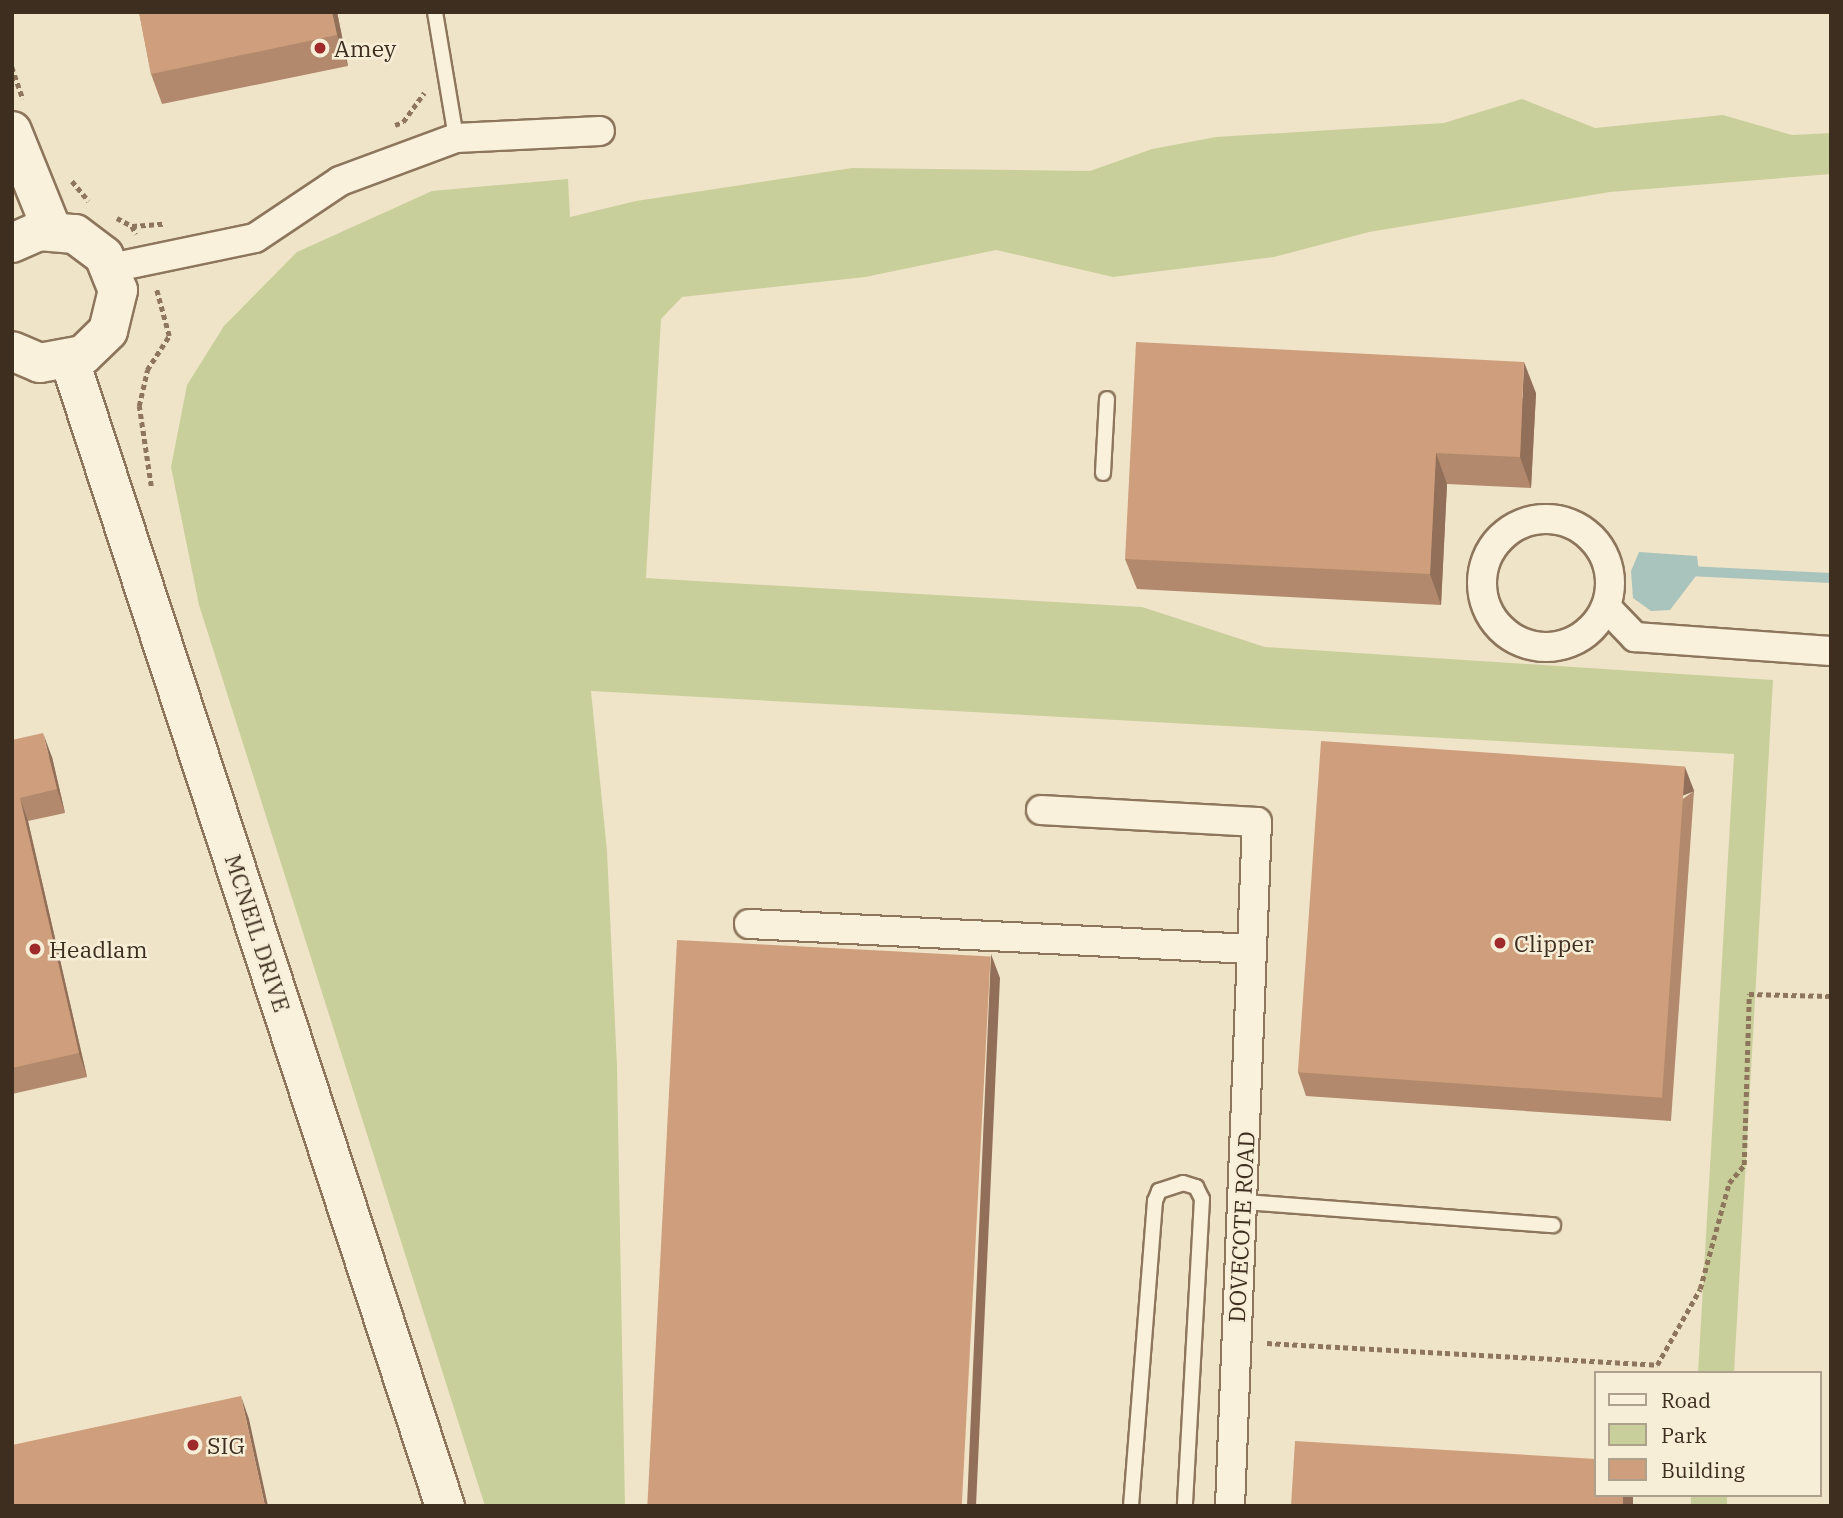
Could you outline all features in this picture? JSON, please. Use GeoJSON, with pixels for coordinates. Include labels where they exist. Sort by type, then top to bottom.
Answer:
{"type":"FeatureCollection","features":[{"type":"Feature","properties":{"kind":"street"},"geometry":{"type":"LineString","coordinates":[[19,119],[52,230]]}},
{"type":"Feature","properties":{"kind":"street"},"geometry":{"type":"LineString","coordinates":[[111,268],[255,238],[340,181],[456,138],[600,131]]}},
{"type":"Feature","properties":{"kind":"street"},"geometry":{"type":"LineString","coordinates":[[12,243],[52,230],[87,240],[111,268],[118,290],[108,331],[70,361],[40,363],[12,351]]}},
{"type":"Feature","properties":{"kind":"street","name":"MCNEIL DRIVE"},"geometry":{"type":"LineString","coordinates":[[70,361],[445,1506]]}},
{"type":"Feature","properties":{"kind":"street"},"geometry":{"type":"LineString","coordinates":[[1606,607],[1595,626],[1577,640],[1546,648],[1524,644],[1504,633],[1490,616],[1482,595],[1485,564],[1495,544],[1512,529],[1535,520],[1558,520],[1579,528],[1602,553],[1609,574],[1606,607],[1635,638],[1831,651]]}},
{"type":"Feature","properties":{"kind":"street","name":"DOVECOTE ROAD"},"geometry":{"type":"LineString","coordinates":[[1041,810],[1257,822],[1245,1202],[1235,1341],[1230,1506]]}},
{"type":"Feature","properties":{"kind":"street"},"geometry":{"type":"LineString","coordinates":[[749,924],[1251,948]]}},
{"type":"Feature","properties":{"kind":"lane"},"geometry":{"type":"LineString","coordinates":[[435,12],[456,138]]}},
{"type":"Feature","properties":{"kind":"lane"},"geometry":{"type":"LineString","coordinates":[[1103,473],[1107,399]]}},
{"type":"Feature","properties":{"kind":"lane"},"geometry":{"type":"LineString","coordinates":[[1131,1506],[1155,1201],[1159,1191],[1183,1183],[1196,1187],[1202,1199],[1185,1506]]}},
{"type":"Feature","properties":{"kind":"lane"},"geometry":{"type":"LineString","coordinates":[[1245,1202],[1553,1225]]}},
{"type":"Feature","properties":{"kind":"path"},"geometry":{"type":"LineString","coordinates":[[392,126],[403,122],[444,66]]}},
{"type":"Feature","properties":{"kind":"path"},"geometry":{"type":"LineString","coordinates":[[12,67],[19,119]]}},
{"type":"Feature","properties":{"kind":"path"},"geometry":{"type":"LineString","coordinates":[[70,179],[96,208]]}},
{"type":"Feature","properties":{"kind":"path"},"geometry":{"type":"LineString","coordinates":[[108,214],[132,226],[169,223]]}},
{"type":"Feature","properties":{"kind":"path"},"geometry":{"type":"LineString","coordinates":[[132,226],[149,260],[169,335],[147,370],[139,406],[153,495]]}},
{"type":"Feature","properties":{"kind":"path"},"geometry":{"type":"LineString","coordinates":[[1235,1341],[1657,1365],[1700,1289],[1729,1184],[1744,1165],[1749,994],[1831,996]]}},
{"type":"Feature","properties":{"kind":"green space"},"geometry":{"type":"Polygon","coordinates":[[[1522,99],[1595,128],[1723,115],[1792,135],[1831,133],[1831,174],[1610,192],[1369,232],[1274,257],[1113,277],[996,250],[865,277],[682,297],[661,319],[646,578],[1142,607],[1265,647],[1773,680],[1734,1371],[1698,1371],[1734,754],[591,691],[607,851],[617,1066],[625,1506],[485,1506],[199,605],[171,467],[187,385],[224,326],[297,252],[432,191],[568,179],[570,217],[636,201],[852,168],[1090,171],[1152,149],[1216,137],[1444,123],[1522,99]]]}},
{"type":"Feature","properties":{"kind":"green space"},"geometry":{"type":"Polygon","coordinates":[[[1691,1497],[1727,1497],[1727,1506],[1691,1506],[1691,1497]]]}},
{"type":"Feature","properties":{"kind":"water"},"geometry":{"type":"Polygon","coordinates":[[[1639,552],[1697,556],[1699,572],[1670,610],[1651,611],[1633,598],[1631,571],[1639,552]]]}},
{"type":"Feature","properties":{"kind":"building"},"geometry":{"type":"Polygon","coordinates":[[[139,12],[332,12],[337,35],[151,74],[139,12]]]}},
{"type":"Feature","properties":{"kind":"building"},"geometry":{"type":"Polygon","coordinates":[[[1136,342],[1524,362],[1520,457],[1436,453],[1430,574],[1125,559],[1136,342]]]}},
{"type":"Feature","properties":{"kind":"building","name":"Headlam"},"geometry":{"type":"Polygon","coordinates":[[[43,733],[57,789],[20,798],[79,1053],[12,1068],[12,740],[43,733]]]}},
{"type":"Feature","properties":{"kind":"building","name":"Clipper"},"geometry":{"type":"Polygon","coordinates":[[[1321,741],[1685,766],[1662,1098],[1298,1072],[1321,741]]]}},
{"type":"Feature","properties":{"kind":"building"},"geometry":{"type":"Polygon","coordinates":[[[677,940],[991,956],[962,1506],[647,1506],[677,940]]]}},
{"type":"Feature","properties":{"kind":"building","name":"SIG"},"geometry":{"type":"Polygon","coordinates":[[[241,1396],[265,1506],[12,1506],[12,1445],[241,1396]]]}},
{"type":"Feature","properties":{"kind":"building"},"geometry":{"type":"Polygon","coordinates":[[[1295,1441],[1594,1459],[1594,1497],[1623,1497],[1623,1506],[1291,1506],[1295,1441]]]}},
{"type":"Feature","properties":{"kind":"waterway"},"geometry":{"type":"LineString","coordinates":[[1688,571],[1831,578]]}},
{"type":"Feature","properties":{"kind":"place","name":"Amey"},"geometry":{"type":"Point","coordinates":[320,48]}},
{"type":"Feature","properties":{"kind":"place","name":"Clipper"},"geometry":{"type":"Point","coordinates":[1500,943]}},
{"type":"Feature","properties":{"kind":"place","name":"Headlam"},"geometry":{"type":"Point","coordinates":[35,949]}},
{"type":"Feature","properties":{"kind":"place","name":"SIG"},"geometry":{"type":"Point","coordinates":[193,1445]}}]}
